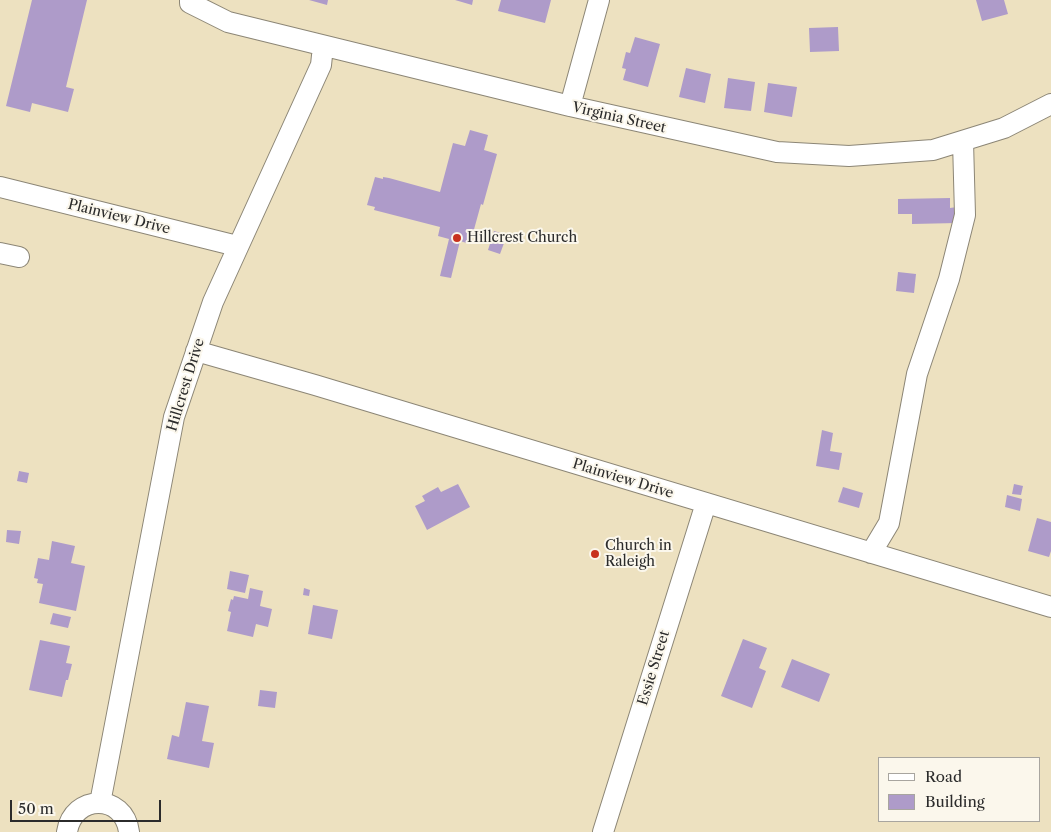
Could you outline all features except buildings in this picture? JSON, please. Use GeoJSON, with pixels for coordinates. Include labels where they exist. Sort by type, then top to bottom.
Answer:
{"type":"FeatureCollection","features":[{"type":"Feature","properties":{"kind":"street"},"geometry":{"type":"LineString","coordinates":[[570,106],[599,0]]}},
{"type":"Feature","properties":{"kind":"street","name":"Virginia Street"},"geometry":{"type":"LineString","coordinates":[[190,1],[228,22],[570,106],[777,152],[849,156],[933,150],[1004,128],[1051,104]]}},
{"type":"Feature","properties":{"kind":"street","name":"Hillcrest Drive"},"geometry":{"type":"LineString","coordinates":[[100,803],[174,417],[214,302],[321,65],[323,46]]}},
{"type":"Feature","properties":{"kind":"street"},"geometry":{"type":"LineString","coordinates":[[871,553],[889,522],[917,374],[949,279],[965,215],[963,141]]}},
{"type":"Feature","properties":{"kind":"street","name":"Plainview Drive"},"geometry":{"type":"LineString","coordinates":[[0,187],[238,246]]}},
{"type":"Feature","properties":{"kind":"street","name":"Plainview Drive"},"geometry":{"type":"LineString","coordinates":[[196,351],[315,385],[1051,607]]}},
{"type":"Feature","properties":{"kind":"street","name":"Essie Street"},"geometry":{"type":"LineString","coordinates":[[603,832],[706,503]]}},
{"type":"Feature","properties":{"kind":"street"},"geometry":{"type":"LineString","coordinates":[[67,832],[72,815],[80,808],[100,803],[111,805],[120,811],[126,820],[129,832]]}},
{"type":"Feature","properties":{"kind":"place","name":"Hillcrest Church"},"geometry":{"type":"Point","coordinates":[457,238]}},
{"type":"Feature","properties":{"kind":"place","name":"Church in Raleigh"},"geometry":{"type":"Point","coordinates":[595,554]}}]}
